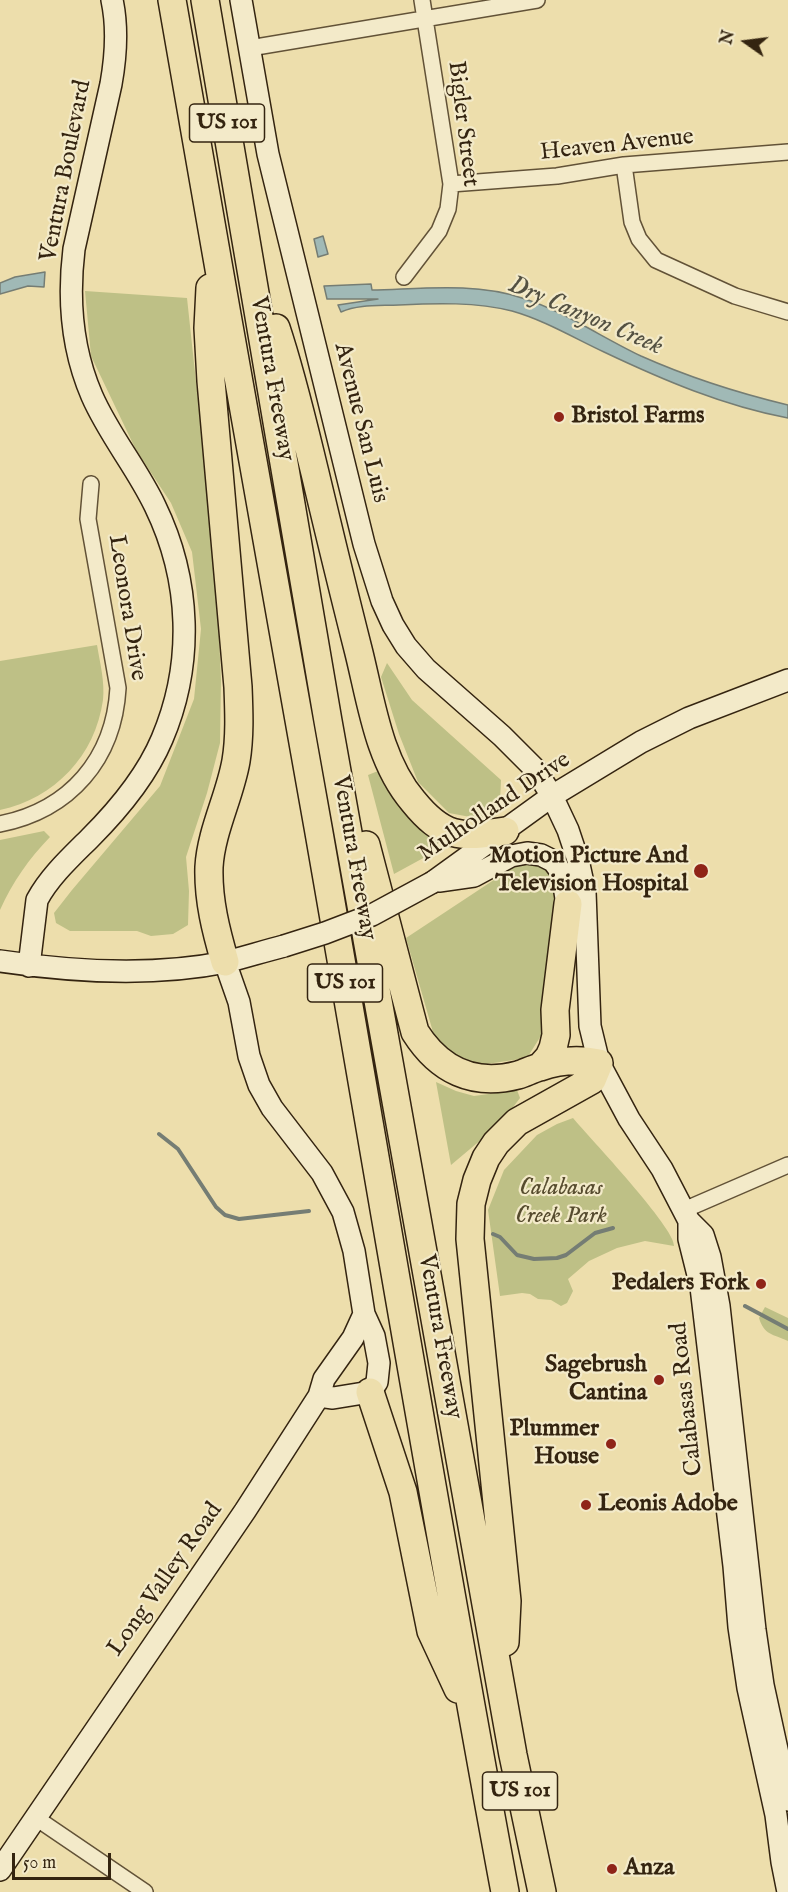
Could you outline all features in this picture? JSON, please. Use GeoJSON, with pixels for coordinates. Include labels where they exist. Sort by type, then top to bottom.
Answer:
{"type":"FeatureCollection","features":[{"type":"Feature","properties":{"kind":"highway","name":"Ventura Freeway"},"geometry":{"type":"LineString","coordinates":[[172,0],[213,245],[321,844],[473,1722],[505,1892]]}},
{"type":"Feature","properties":{"kind":"highway","name":"Ventura Freeway"},"geometry":{"type":"LineString","coordinates":[[205,0],[328,721],[515,1765],[542,1892]]}},
{"type":"Feature","properties":{"kind":"highway"},"geometry":{"type":"LineString","coordinates":[[213,245],[208,328],[238,687],[239,728],[236,761],[209,864],[209,890],[216,932],[225,962]]}},
{"type":"Feature","properties":{"kind":"highway"},"geometry":{"type":"LineString","coordinates":[[248,246],[289,369],[389,764],[402,788],[413,802],[450,833],[466,836],[505,831]]}},
{"type":"Feature","properties":{"kind":"highway"},"geometry":{"type":"LineString","coordinates":[[328,721],[376,879],[415,1032],[426,1050],[450,1068],[484,1079],[517,1075],[571,1060],[599,1063],[592,1080],[517,1122],[505,1133],[486,1158],[471,1204],[470,1239],[507,1601],[502,1690]]}},
{"type":"Feature","properties":{"kind":"highway"},"geometry":{"type":"LineString","coordinates":[[540,1067],[549,1057],[556,1035],[555,1010],[568,904]]}},
{"type":"Feature","properties":{"kind":"highway"},"geometry":{"type":"LineString","coordinates":[[370,1392],[397,1467],[431,1631],[473,1722]]}},
{"type":"Feature","properties":{"kind":"main road","name":"Ventura Boulevard"},"geometry":{"type":"LineString","coordinates":[[29,966],[37,900],[68,859],[126,798],[146,771],[171,715],[180,685],[184,652],[185,615],[180,579],[171,545],[155,506],[92,396],[83,369],[72,312],[74,249],[116,56],[112,0]]}},
{"type":"Feature","properties":{"kind":"main road","name":"Avenue San Luis"},"geometry":{"type":"LineString","coordinates":[[241,0],[275,185],[364,544],[382,601],[393,624],[426,669],[536,769],[552,796]]}},
{"type":"Feature","properties":{"kind":"main road","name":"Mulholland Drive"},"geometry":{"type":"LineString","coordinates":[[0,961],[75,970],[126,971],[184,968],[225,962],[325,933],[372,915],[433,882],[552,796],[641,742],[682,722],[788,680]]}},
{"type":"Feature","properties":{"kind":"main road","name":"Calabasas Road"},"geometry":{"type":"LineString","coordinates":[[552,796],[571,840],[585,892],[590,1026],[599,1063],[616,1098],[662,1169],[687,1215],[702,1235],[710,1257],[719,1306],[758,1652],[765,1696],[788,1800]]}},
{"type":"Feature","properties":{"kind":"main road"},"geometry":{"type":"LineString","coordinates":[[433,882],[474,876],[512,856],[527,853],[541,855],[553,861],[562,873],[568,904],[580,1026],[586,1042],[599,1063]]}},
{"type":"Feature","properties":{"kind":"main road"},"geometry":{"type":"LineString","coordinates":[[225,962],[239,1002],[249,1056],[259,1085],[272,1108],[322,1173],[343,1212],[354,1251],[364,1314],[374,1335],[379,1363],[376,1382],[370,1392],[333,1398],[319,1396]]}},
{"type":"Feature","properties":{"kind":"main road","name":"Calabasas Road"},"geometry":{"type":"LineString","coordinates":[[687,1215],[689,1239],[701,1287],[734,1566],[740,1637],[748,1688],[776,1815],[788,1892]]}},
{"type":"Feature","properties":{"kind":"main road","name":"Long Valley Road"},"geometry":{"type":"LineString","coordinates":[[0,1870],[245,1511],[319,1396],[324,1379],[353,1338],[364,1314]]}},
{"type":"Feature","properties":{"kind":"street","name":"Bigler Street"},"geometry":{"type":"LineString","coordinates":[[404,277],[439,231],[448,209],[451,184],[422,0]]}},
{"type":"Feature","properties":{"kind":"street"},"geometry":{"type":"LineString","coordinates":[[250,48],[537,0]]}},
{"type":"Feature","properties":{"kind":"street","name":"Heaven Avenue"},"geometry":{"type":"LineString","coordinates":[[451,184],[557,176],[624,165],[788,152]]}},
{"type":"Feature","properties":{"kind":"street"},"geometry":{"type":"LineString","coordinates":[[624,165],[632,222],[639,239],[656,260],[735,296],[788,312]]}},
{"type":"Feature","properties":{"kind":"street","name":"Leonora Drive"},"geometry":{"type":"LineString","coordinates":[[0,824],[36,813],[60,799],[80,783],[98,758],[115,718],[118,688],[88,519],[91,484]]}},
{"type":"Feature","properties":{"kind":"street"},"geometry":{"type":"LineString","coordinates":[[687,1215],[788,1165]]}},
{"type":"Feature","properties":{"kind":"street"},"geometry":{"type":"LineString","coordinates":[[36,1818],[145,1892]]}},
{"type":"Feature","properties":{"kind":"green space"},"geometry":{"type":"Polygon","coordinates":[[[85,291],[187,298],[216,568],[221,680],[220,743],[207,793],[186,857],[189,891],[188,925],[173,934],[151,936],[137,931],[70,931],[56,923],[54,913],[160,786],[194,699],[201,629],[192,552],[171,503],[136,450],[91,356],[85,291]]]}},
{"type":"Feature","properties":{"kind":"green space"},"geometry":{"type":"Polygon","coordinates":[[[97,645],[103,679],[103,700],[99,720],[91,739],[69,772],[55,785],[38,796],[0,810],[0,661],[97,645]]]}},
{"type":"Feature","properties":{"kind":"green space"},"geometry":{"type":"Polygon","coordinates":[[[387,663],[412,700],[501,780],[500,802],[481,819],[449,813],[418,782],[399,734],[381,677],[387,663]]]}},
{"type":"Feature","properties":{"kind":"green space"},"geometry":{"type":"Polygon","coordinates":[[[383,769],[405,806],[438,841],[438,850],[394,874],[368,775],[383,769]]]}},
{"type":"Feature","properties":{"kind":"green space"},"geometry":{"type":"Polygon","coordinates":[[[44,831],[50,837],[22,871],[0,910],[0,840],[44,831]]]}},
{"type":"Feature","properties":{"kind":"green space"},"geometry":{"type":"Polygon","coordinates":[[[535,860],[559,883],[544,1031],[527,1058],[473,1066],[437,1046],[406,938],[515,866],[535,860]]]}},
{"type":"Feature","properties":{"kind":"green space"},"geometry":{"type":"Polygon","coordinates":[[[436,1082],[474,1096],[517,1090],[520,1098],[501,1123],[451,1165],[436,1082]]]}},
{"type":"Feature","properties":{"kind":"green space","name":"Calabasas Creek Park"},"geometry":{"type":"Polygon","coordinates":[[[573,1118],[647,1203],[671,1236],[674,1246],[645,1241],[617,1248],[589,1261],[568,1279],[573,1291],[567,1303],[561,1306],[551,1300],[538,1299],[530,1294],[500,1296],[488,1210],[504,1170],[537,1135],[573,1118]]]}},
{"type":"Feature","properties":{"kind":"green space"},"geometry":{"type":"Polygon","coordinates":[[[765,1307],[788,1318],[788,1341],[770,1333],[761,1324],[759,1318],[765,1307]]]}},
{"type":"Feature","properties":{"kind":"water"},"geometry":{"type":"Polygon","coordinates":[[[323,236],[328,254],[318,257],[314,239],[323,236]]]}},
{"type":"Feature","properties":{"kind":"water"},"geometry":{"type":"Polygon","coordinates":[[[45,272],[44,287],[28,286],[0,294],[0,283],[15,277],[45,272]]]}},
{"type":"Feature","properties":{"kind":"water"},"geometry":{"type":"Polygon","coordinates":[[[371,284],[372,290],[467,288],[485,290],[538,303],[659,364],[713,384],[788,405],[788,418],[741,407],[694,391],[626,362],[547,324],[512,311],[484,306],[442,304],[369,306],[341,312],[338,305],[378,299],[327,299],[324,286],[371,284]]]}},
{"type":"Feature","properties":{"kind":"waterway"},"geometry":{"type":"LineString","coordinates":[[159,1134],[178,1149],[216,1207],[225,1215],[239,1219],[309,1211]]}},
{"type":"Feature","properties":{"kind":"waterway"},"geometry":{"type":"LineString","coordinates":[[493,1234],[500,1237],[517,1255],[534,1259],[557,1258],[566,1255],[595,1233],[613,1228]]}},
{"type":"Feature","properties":{"kind":"waterway"},"geometry":{"type":"LineString","coordinates":[[745,1306],[788,1329]]}},
{"type":"Feature","properties":{"kind":"place","name":"Bristol Farms"},"geometry":{"type":"Point","coordinates":[559,417]}},
{"type":"Feature","properties":{"kind":"place","name":"Motion Picture And Television Hospital"},"geometry":{"type":"Point","coordinates":[701,871]}},
{"type":"Feature","properties":{"kind":"place","name":"Pedalers Fork"},"geometry":{"type":"Point","coordinates":[761,1284]}},
{"type":"Feature","properties":{"kind":"place","name":"Sagebrush Cantina"},"geometry":{"type":"Point","coordinates":[659,1380]}},
{"type":"Feature","properties":{"kind":"place","name":"Plummer House"},"geometry":{"type":"Point","coordinates":[611,1444]}},
{"type":"Feature","properties":{"kind":"place","name":"Leonis Adobe"},"geometry":{"type":"Point","coordinates":[586,1505]}},
{"type":"Feature","properties":{"kind":"place","name":"Anza"},"geometry":{"type":"Point","coordinates":[612,1869]}},
{"type":"Feature","properties":{"kind":"water label","name":"Dry Canyon Creek"},"geometry":{"type":"Point","coordinates":[585,317]}}]}
